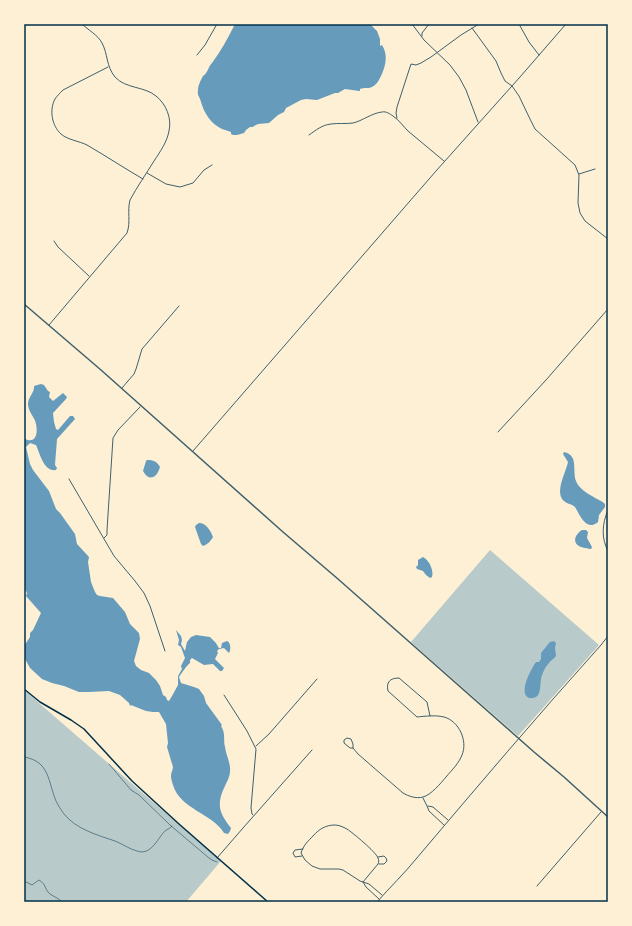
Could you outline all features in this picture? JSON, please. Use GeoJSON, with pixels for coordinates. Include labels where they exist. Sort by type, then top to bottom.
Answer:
{"type":"FeatureCollection","features":[{"type":"Feature","properties":{"kind":"main road"},"geometry":{"type":"LineString","coordinates":[[24,689],[42,704],[84,729],[132,781],[268,902]]}},
{"type":"Feature","properties":{"kind":"street"},"geometry":{"type":"LineString","coordinates":[[48,326],[127,233],[129,224],[129,203],[163,147],[170,125],[164,105],[156,96],[143,89],[125,84],[115,77],[107,63],[101,42],[82,24]]}},
{"type":"Feature","properties":{"kind":"street"},"geometry":{"type":"LineString","coordinates":[[197,55],[205,45],[217,24]]}},
{"type":"Feature","properties":{"kind":"street"},"geometry":{"type":"LineString","coordinates":[[412,24],[424,40],[450,64],[459,77],[466,90],[478,123]]}},
{"type":"Feature","properties":{"kind":"street"},"geometry":{"type":"LineString","coordinates":[[422,37],[422,34],[429,24]]}},
{"type":"Feature","properties":{"kind":"street"},"geometry":{"type":"LineString","coordinates":[[397,119],[397,107],[411,64],[416,65],[421,63],[479,24]]}},
{"type":"Feature","properties":{"kind":"street"},"geometry":{"type":"LineString","coordinates":[[519,24],[529,42],[539,55]]}},
{"type":"Feature","properties":{"kind":"street"},"geometry":{"type":"LineString","coordinates":[[192,451],[566,24]]}},
{"type":"Feature","properties":{"kind":"street"},"geometry":{"type":"LineString","coordinates":[[472,28],[496,61],[505,81],[512,86],[520,96],[536,129],[573,162],[579,174],[578,203],[580,213],[585,221],[608,239]]}},
{"type":"Feature","properties":{"kind":"street"},"geometry":{"type":"LineString","coordinates":[[109,67],[63,90],[54,100],[52,109],[54,122],[57,130],[63,136],[86,145],[143,179]]}},
{"type":"Feature","properties":{"kind":"street"},"geometry":{"type":"LineString","coordinates":[[309,135],[322,126],[353,123],[381,112],[387,113],[397,119],[444,162]]}},
{"type":"Feature","properties":{"kind":"street"},"geometry":{"type":"LineString","coordinates":[[147,173],[166,184],[180,188],[193,183],[201,173],[212,165]]}},
{"type":"Feature","properties":{"kind":"street"},"geometry":{"type":"LineString","coordinates":[[579,174],[595,169]]}},
{"type":"Feature","properties":{"kind":"street"},"geometry":{"type":"LineString","coordinates":[[54,241],[58,248],[90,277]]}},
{"type":"Feature","properties":{"kind":"street"},"geometry":{"type":"LineString","coordinates":[[24,304],[608,817]]}},
{"type":"Feature","properties":{"kind":"street"},"geometry":{"type":"LineString","coordinates":[[121,389],[134,374],[142,349],[179,306]]}},
{"type":"Feature","properties":{"kind":"street"},"geometry":{"type":"LineString","coordinates":[[498,432],[608,309]]}},
{"type":"Feature","properties":{"kind":"street"},"geometry":{"type":"LineString","coordinates":[[104,538],[107,530],[113,438],[118,430],[141,406]]}},
{"type":"Feature","properties":{"kind":"street"},"geometry":{"type":"LineString","coordinates":[[69,479],[114,556],[144,593],[150,606],[165,651]]}},
{"type":"Feature","properties":{"kind":"street"},"geometry":{"type":"LineString","coordinates":[[608,510],[602,532],[603,541],[608,551]]}},
{"type":"Feature","properties":{"kind":"street"},"geometry":{"type":"LineString","coordinates":[[378,902],[518,738],[608,636]]}},
{"type":"Feature","properties":{"kind":"street"},"geometry":{"type":"LineString","coordinates":[[353,748],[351,739],[347,738],[344,740],[344,743],[350,748],[353,748],[403,793],[409,796],[423,798],[439,786],[459,762],[463,753],[463,736],[459,728],[445,717],[417,717],[388,691],[387,685],[390,680],[399,678],[427,702],[430,716]]}},
{"type":"Feature","properties":{"kind":"street"},"geometry":{"type":"LineString","coordinates":[[255,746],[269,734],[317,679]]}},
{"type":"Feature","properties":{"kind":"street"},"geometry":{"type":"LineString","coordinates":[[224,696],[247,731],[256,749],[252,808],[252,814],[254,816]]}},
{"type":"Feature","properties":{"kind":"street"},"geometry":{"type":"LineString","coordinates":[[217,858],[312,750]]}},
{"type":"Feature","properties":{"kind":"street"},"geometry":{"type":"LineString","coordinates":[[423,798],[429,811],[444,825]]}},
{"type":"Feature","properties":{"kind":"street"},"geometry":{"type":"LineString","coordinates":[[428,806],[432,807],[448,820]]}},
{"type":"Feature","properties":{"kind":"street"},"geometry":{"type":"LineString","coordinates":[[537,886],[602,811]]}},
{"type":"Feature","properties":{"kind":"street"},"geometry":{"type":"LineString","coordinates":[[363,882],[379,861],[376,854],[354,834],[341,826],[329,826],[320,830],[312,837],[303,849],[301,853],[303,856],[315,867],[320,869],[343,870],[360,881],[363,882],[369,884],[383,896]]}},
{"type":"Feature","properties":{"kind":"street"},"geometry":{"type":"LineString","coordinates":[[303,849],[295,850],[293,854],[295,857],[303,856]]}},
{"type":"Feature","properties":{"kind":"street"},"geometry":{"type":"LineString","coordinates":[[377,857],[384,856],[387,861],[384,864],[378,864]]}},
{"type":"Feature","properties":{"kind":"street"},"geometry":{"type":"LineString","coordinates":[[363,882],[366,887],[380,900]]}},
{"type":"Feature","properties":{"kind":"path"},"geometry":{"type":"LineString","coordinates":[[24,757],[31,758],[41,765],[49,779],[56,802],[64,814],[74,823],[88,831],[142,852],[153,847],[155,843],[172,826]]}},
{"type":"Feature","properties":{"kind":"path"},"geometry":{"type":"LineString","coordinates":[[109,764],[131,790],[139,795],[172,826],[212,860],[219,862]]}},
{"type":"Feature","properties":{"kind":"path"},"geometry":{"type":"LineString","coordinates":[[24,881],[32,885],[39,880],[45,884],[46,890],[49,893],[62,902]]}},
{"type":"Feature","properties":{"kind":"shaded area"},"geometry":{"type":"Polygon","coordinates":[[[490,550],[599,645],[518,736],[411,642],[490,550]]]}},
{"type":"Feature","properties":{"kind":"shaded area"},"geometry":{"type":"Polygon","coordinates":[[[24,690],[221,861],[186,902],[24,902],[24,690]]]}},
{"type":"Feature","properties":{"kind":"water"},"geometry":{"type":"Polygon","coordinates":[[[235,24],[370,24],[377,31],[380,39],[380,46],[382,45],[384,49],[386,58],[385,66],[378,81],[372,87],[362,88],[360,91],[345,89],[317,100],[301,100],[286,108],[284,112],[269,123],[258,124],[250,127],[244,133],[233,135],[231,132],[218,127],[208,118],[198,95],[198,88],[203,76],[235,24]]]}},
{"type":"Feature","properties":{"kind":"water"},"geometry":{"type":"Polygon","coordinates":[[[41,384],[44,385],[50,392],[49,397],[53,401],[63,393],[67,397],[53,413],[56,429],[58,430],[70,416],[73,416],[75,419],[57,439],[56,470],[52,470],[45,465],[36,445],[30,443],[26,447],[30,464],[49,491],[56,509],[75,534],[77,544],[89,557],[88,562],[91,582],[95,592],[100,596],[113,598],[125,612],[130,624],[139,633],[140,639],[134,661],[136,666],[149,673],[156,680],[163,695],[169,701],[178,685],[178,676],[185,658],[181,647],[178,645],[179,640],[176,630],[181,636],[181,644],[185,651],[187,642],[191,637],[196,635],[210,637],[219,648],[221,648],[222,643],[227,641],[230,645],[229,653],[224,648],[217,651],[218,653],[215,659],[224,668],[222,671],[220,671],[213,664],[204,665],[192,658],[179,677],[181,683],[199,689],[204,696],[206,703],[222,725],[230,773],[220,798],[220,808],[221,813],[231,828],[228,834],[224,833],[219,826],[189,806],[177,793],[171,778],[173,767],[167,747],[166,724],[159,712],[146,711],[131,705],[130,706],[129,703],[120,695],[109,691],[79,692],[42,679],[30,668],[24,657],[24,646],[30,637],[30,633],[41,613],[26,596],[27,593],[24,587],[24,435],[25,439],[32,440],[36,434],[37,427],[29,410],[28,404],[34,386],[41,384]]]}},
{"type":"Feature","properties":{"kind":"water"},"geometry":{"type":"Polygon","coordinates":[[[564,452],[572,456],[575,477],[578,485],[582,490],[605,504],[605,507],[599,515],[598,522],[594,525],[587,524],[581,518],[575,507],[565,502],[561,497],[560,488],[568,462],[563,454],[564,452]]]}},
{"type":"Feature","properties":{"kind":"water"},"geometry":{"type":"Polygon","coordinates":[[[147,460],[155,461],[160,467],[157,474],[153,477],[148,477],[143,471],[147,460]]]}},
{"type":"Feature","properties":{"kind":"water"},"geometry":{"type":"Polygon","coordinates":[[[199,523],[202,523],[210,530],[213,537],[209,543],[203,546],[195,527],[199,523]]]}},
{"type":"Feature","properties":{"kind":"water"},"geometry":{"type":"Polygon","coordinates":[[[582,530],[586,530],[588,532],[587,538],[592,547],[591,549],[580,546],[575,542],[578,533],[582,530]]]}},
{"type":"Feature","properties":{"kind":"water"},"geometry":{"type":"Polygon","coordinates":[[[423,557],[432,568],[432,577],[430,578],[416,567],[418,565],[418,560],[423,557]]]}},
{"type":"Feature","properties":{"kind":"water"},"geometry":{"type":"Polygon","coordinates":[[[554,641],[556,643],[556,656],[544,671],[538,696],[530,698],[526,696],[525,692],[528,676],[536,662],[539,662],[541,659],[541,653],[550,642],[554,641]]]}}]}
